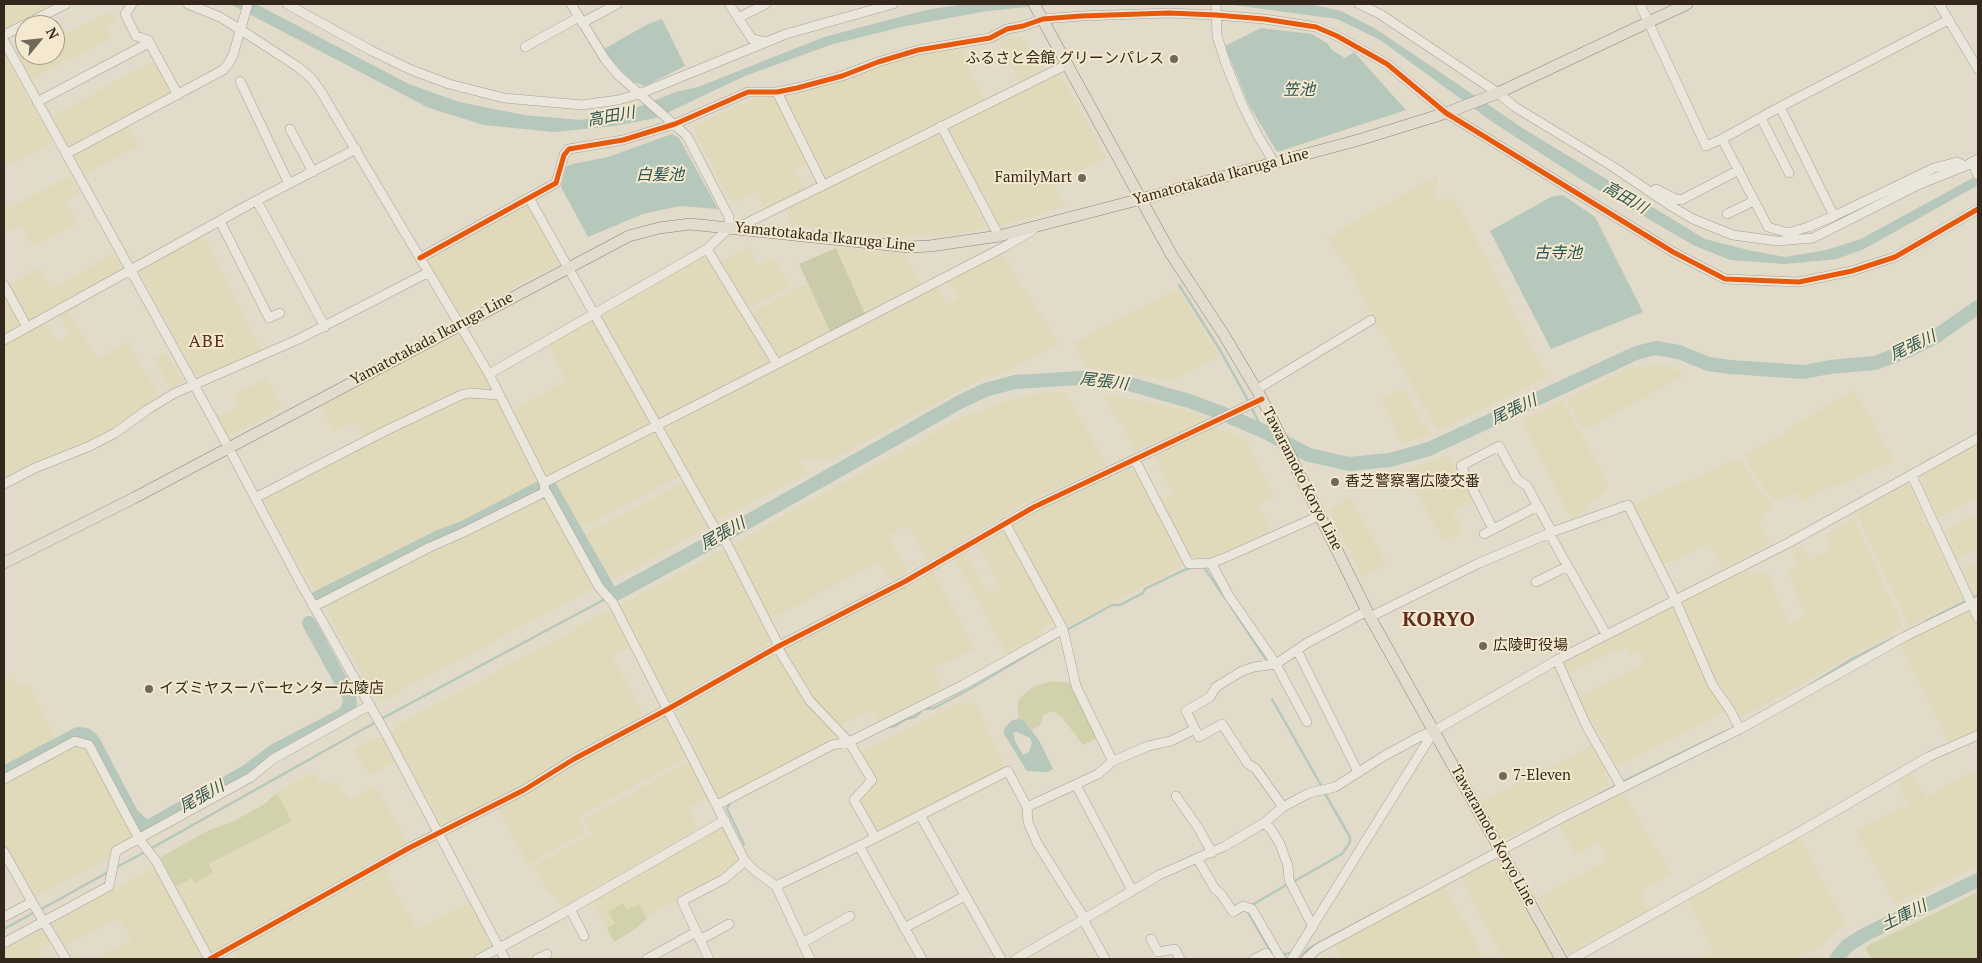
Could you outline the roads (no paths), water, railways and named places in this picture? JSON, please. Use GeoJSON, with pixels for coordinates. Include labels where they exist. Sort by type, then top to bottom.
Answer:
{"type":"FeatureCollection","features":[{"type":"Feature","properties":{"kind":"main road","name":"Tawaramoto Koryo Line"},"geometry":{"type":"LineString","coordinates":[[1034,4],[1172,254],[1224,335],[1252,402],[1276,426],[1369,614],[1561,959]]}},
{"type":"Feature","properties":{"kind":"main road","name":"Yamatotakada Ikaruga Line"},"geometry":{"type":"LineString","coordinates":[[4,563],[134,498],[227,447],[629,236],[659,228],[690,224],[909,247],[930,246],[999,236],[1362,139],[1449,112],[1496,93],[1687,4]]}},
{"type":"Feature","properties":{"kind":"street"},"geometry":{"type":"LineString","coordinates":[[4,35],[66,4]]}},
{"type":"Feature","properties":{"kind":"street"},"geometry":{"type":"LineString","coordinates":[[132,4],[125,14],[136,36],[148,40],[178,95]]}},
{"type":"Feature","properties":{"kind":"street"},"geometry":{"type":"LineString","coordinates":[[188,4],[241,28],[298,67],[311,78],[320,90],[489,374],[544,488],[602,591],[612,603],[745,861],[755,871],[776,886],[810,959]]}},
{"type":"Feature","properties":{"kind":"street"},"geometry":{"type":"LineString","coordinates":[[66,154],[223,70],[229,63],[248,4]]}},
{"type":"Feature","properties":{"kind":"street"},"geometry":{"type":"LineString","coordinates":[[287,4],[370,50],[409,69],[469,91],[504,98],[569,105],[598,104],[642,96],[804,28],[893,4]]}},
{"type":"Feature","properties":{"kind":"street"},"geometry":{"type":"LineString","coordinates":[[571,4],[617,74],[687,136],[733,228]]}},
{"type":"Feature","properties":{"kind":"street"},"geometry":{"type":"LineString","coordinates":[[525,47],[617,4]]}},
{"type":"Feature","properties":{"kind":"street"},"geometry":{"type":"LineString","coordinates":[[729,4],[752,39],[767,42]]}},
{"type":"Feature","properties":{"kind":"street"},"geometry":{"type":"LineString","coordinates":[[738,18],[766,4]]}},
{"type":"Feature","properties":{"kind":"street"},"geometry":{"type":"LineString","coordinates":[[865,4],[874,8]]}},
{"type":"Feature","properties":{"kind":"street"},"geometry":{"type":"LineString","coordinates":[[1360,4],[1380,14],[1515,107],[1693,219],[1734,235],[1777,242],[1813,238],[1920,184],[1973,166]]}},
{"type":"Feature","properties":{"kind":"street"},"geometry":{"type":"LineString","coordinates":[[1640,4],[1706,146],[1948,20]]}},
{"type":"Feature","properties":{"kind":"street"},"geometry":{"type":"LineString","coordinates":[[1939,4],[1978,69]]}},
{"type":"Feature","properties":{"kind":"street"},"geometry":{"type":"LineString","coordinates":[[1216,11],[1217,36],[1239,96],[1258,136],[1274,162]]}},
{"type":"Feature","properties":{"kind":"street"},"geometry":{"type":"LineString","coordinates":[[420,258],[556,183],[564,155],[569,149],[623,140],[748,92],[777,92],[842,76],[878,62],[918,50],[990,38],[1007,29],[1023,26],[1042,17],[1216,11],[1316,27],[1338,36],[1387,64],[1449,112],[1673,252],[1725,279],[1799,282],[1852,272],[1895,257],[1978,209]]}},
{"type":"Feature","properties":{"kind":"street"},"geometry":{"type":"LineString","coordinates":[[4,40],[300,582],[383,727],[505,959]]}},
{"type":"Feature","properties":{"kind":"street"},"geometry":{"type":"LineString","coordinates":[[37,102],[143,46],[148,40]]}},
{"type":"Feature","properties":{"kind":"street"},"geometry":{"type":"LineString","coordinates":[[489,374],[708,249],[733,228],[1068,64]]}},
{"type":"Feature","properties":{"kind":"street"},"geometry":{"type":"LineString","coordinates":[[240,80],[289,184]]}},
{"type":"Feature","properties":{"kind":"street"},"geometry":{"type":"LineString","coordinates":[[777,92],[823,185]]}},
{"type":"Feature","properties":{"kind":"street"},"geometry":{"type":"LineString","coordinates":[[1780,107],[1834,216]]}},
{"type":"Feature","properties":{"kind":"street"},"geometry":{"type":"LineString","coordinates":[[1761,118],[1789,173]]}},
{"type":"Feature","properties":{"kind":"street"},"geometry":{"type":"LineString","coordinates":[[941,126],[999,236]]}},
{"type":"Feature","properties":{"kind":"street"},"geometry":{"type":"LineString","coordinates":[[290,129],[313,172]]}},
{"type":"Feature","properties":{"kind":"street"},"geometry":{"type":"LineString","coordinates":[[1722,139],[1768,227],[1788,232],[1793,236],[1807,234],[1813,238]]}},
{"type":"Feature","properties":{"kind":"street"},"geometry":{"type":"LineString","coordinates":[[4,340],[257,200],[356,149]]}},
{"type":"Feature","properties":{"kind":"street"},"geometry":{"type":"LineString","coordinates":[[1788,232],[1808,227],[1834,216],[1934,168],[1958,162],[1973,166]]}},
{"type":"Feature","properties":{"kind":"street"},"geometry":{"type":"LineString","coordinates":[[1650,192],[1656,189],[1681,200],[1738,170]]}},
{"type":"Feature","properties":{"kind":"street"},"geometry":{"type":"LineString","coordinates":[[529,198],[716,531],[724,541],[778,646],[810,701],[849,742],[872,780],[854,800],[875,837]]}},
{"type":"Feature","properties":{"kind":"street"},"geometry":{"type":"LineString","coordinates":[[257,200],[325,327]]}},
{"type":"Feature","properties":{"kind":"street"},"geometry":{"type":"LineString","coordinates":[[1727,214],[1754,201]]}},
{"type":"Feature","properties":{"kind":"street"},"geometry":{"type":"LineString","coordinates":[[220,221],[269,318],[280,313]]}},
{"type":"Feature","properties":{"kind":"street"},"geometry":{"type":"LineString","coordinates":[[315,606],[430,547],[462,533],[657,426],[1004,246],[1041,224]]}},
{"type":"Feature","properties":{"kind":"street"},"geometry":{"type":"LineString","coordinates":[[708,249],[777,364]]}},
{"type":"Feature","properties":{"kind":"street"},"geometry":{"type":"LineString","coordinates":[[4,484],[35,468],[90,446],[115,433],[161,401],[325,327],[429,272]]}},
{"type":"Feature","properties":{"kind":"street"},"geometry":{"type":"LineString","coordinates":[[4,285],[26,328]]}},
{"type":"Feature","properties":{"kind":"street"},"geometry":{"type":"LineString","coordinates":[[4,779],[75,741],[89,745],[140,841],[152,856],[209,959],[439,832],[524,790],[574,759],[668,709],[778,646],[904,582],[1034,507],[1220,420],[1252,402],[1371,320]]}},
{"type":"Feature","properties":{"kind":"street"},"geometry":{"type":"LineString","coordinates":[[255,498],[385,431],[461,395],[469,393],[499,394]]}},
{"type":"Feature","properties":{"kind":"street"},"geometry":{"type":"LineString","coordinates":[[1016,959],[1169,869],[1212,853],[1264,824],[1283,807],[1309,793],[1324,789],[1358,772],[1419,737],[1434,731],[1557,660],[1775,550],[1978,438]]}},
{"type":"Feature","properties":{"kind":"street"},"geometry":{"type":"LineString","coordinates":[[1493,529],[1461,466],[1499,446],[1517,478],[1527,486],[1568,566],[1606,634]]}},
{"type":"Feature","properties":{"kind":"street"},"geometry":{"type":"LineString","coordinates":[[1135,460],[1189,564],[1210,562],[1320,515]]}},
{"type":"Feature","properties":{"kind":"street"},"geometry":{"type":"LineString","coordinates":[[1912,476],[1975,603],[1978,618]]}},
{"type":"Feature","properties":{"kind":"street"},"geometry":{"type":"LineString","coordinates":[[1484,534],[1538,506]]}},
{"type":"Feature","properties":{"kind":"street"},"geometry":{"type":"LineString","coordinates":[[1283,807],[1256,768],[1248,764],[1222,724],[1199,737],[1186,711],[1210,697],[1216,686],[1248,668],[1276,664],[1297,650],[1369,614],[1477,564],[1550,532],[1628,506],[1675,599],[1712,684],[1738,726]]}},
{"type":"Feature","properties":{"kind":"street"},"geometry":{"type":"LineString","coordinates":[[1005,523],[1063,629],[1076,686],[1111,758]]}},
{"type":"Feature","properties":{"kind":"street"},"geometry":{"type":"LineString","coordinates":[[1210,562],[1234,604],[1276,664],[1307,722]]}},
{"type":"Feature","properties":{"kind":"street"},"geometry":{"type":"LineString","coordinates":[[1536,582],[1568,566]]}},
{"type":"Feature","properties":{"kind":"street"},"geometry":{"type":"LineString","coordinates":[[1306,959],[1316,948],[1620,785],[1655,770],[1904,637],[1975,603]]}},
{"type":"Feature","properties":{"kind":"street"},"geometry":{"type":"LineString","coordinates":[[717,805],[832,745],[849,742],[963,685],[1063,629]]}},
{"type":"Feature","properties":{"kind":"street"},"geometry":{"type":"LineString","coordinates":[[1297,650],[1326,704],[1358,772]]}},
{"type":"Feature","properties":{"kind":"street"},"geometry":{"type":"LineString","coordinates":[[1557,660],[1587,727],[1620,785]]}},
{"type":"Feature","properties":{"kind":"street"},"geometry":{"type":"LineString","coordinates":[[4,942],[43,919],[109,886],[112,879],[113,860],[116,851],[140,841],[251,777],[273,759],[370,705]]}},
{"type":"Feature","properties":{"kind":"street"},"geometry":{"type":"LineString","coordinates":[[1027,807],[1098,774],[1113,761],[1148,746],[1171,741],[1195,729]]}},
{"type":"Feature","properties":{"kind":"street"},"geometry":{"type":"LineString","coordinates":[[1292,959],[1434,731]]}},
{"type":"Feature","properties":{"kind":"street"},"geometry":{"type":"LineString","coordinates":[[1572,959],[1801,831],[1928,756],[1978,735]]}},
{"type":"Feature","properties":{"kind":"street"},"geometry":{"type":"LineString","coordinates":[[776,886],[1008,770],[1027,807],[1028,822],[1037,843],[1084,919],[1105,959]]}},
{"type":"Feature","properties":{"kind":"street"},"geometry":{"type":"LineString","coordinates":[[1076,785],[1132,890]]}},
{"type":"Feature","properties":{"kind":"street"},"geometry":{"type":"LineString","coordinates":[[1176,796],[1199,829],[1212,853]]}},
{"type":"Feature","properties":{"kind":"street"},"geometry":{"type":"LineString","coordinates":[[920,815],[1001,959]]}},
{"type":"Feature","properties":{"kind":"street"},"geometry":{"type":"LineString","coordinates":[[479,959],[725,820]]}},
{"type":"Feature","properties":{"kind":"street"},"geometry":{"type":"LineString","coordinates":[[1264,824],[1270,828],[1280,844],[1288,866],[1290,883],[1313,927]]}},
{"type":"Feature","properties":{"kind":"street"},"geometry":{"type":"LineString","coordinates":[[859,846],[922,959]]}},
{"type":"Feature","properties":{"kind":"street"},"geometry":{"type":"LineString","coordinates":[[4,852],[66,959]]}},
{"type":"Feature","properties":{"kind":"street"},"geometry":{"type":"LineString","coordinates":[[1197,858],[1215,889],[1221,894],[1232,912],[1243,906],[1249,908],[1280,957]]}},
{"type":"Feature","properties":{"kind":"street"},"geometry":{"type":"LineString","coordinates":[[709,959],[682,901],[724,880],[745,861]]}},
{"type":"Feature","properties":{"kind":"street"},"geometry":{"type":"LineString","coordinates":[[904,928],[965,896]]}},
{"type":"Feature","properties":{"kind":"street"},"geometry":{"type":"LineString","coordinates":[[4,917],[33,904]]}},
{"type":"Feature","properties":{"kind":"street"},"geometry":{"type":"LineString","coordinates":[[570,909],[584,936]]}},
{"type":"Feature","properties":{"kind":"street"},"geometry":{"type":"LineString","coordinates":[[802,944],[850,916]]}},
{"type":"Feature","properties":{"kind":"street"},"geometry":{"type":"LineString","coordinates":[[647,959],[729,924]]}},
{"type":"Feature","properties":{"kind":"street"},"geometry":{"type":"LineString","coordinates":[[1151,939],[1158,952],[1175,949],[1180,959]]}},
{"type":"Feature","properties":{"kind":"street"},"geometry":{"type":"LineString","coordinates":[[1254,959],[1266,953],[1270,959]]}},
{"type":"Feature","properties":{"kind":"street"},"geometry":{"type":"LineString","coordinates":[[537,959],[547,954]]}},
{"type":"Feature","properties":{"kind":"water","name":"高田川"},"geometry":{"type":"Polygon","coordinates":[[[230,4],[256,4],[409,84],[459,102],[524,115],[580,120],[625,112],[676,92],[698,87],[824,37],[926,10],[964,4],[1059,4],[987,11],[906,26],[830,45],[745,76],[656,118],[614,126],[554,132],[484,125],[429,108],[230,4]]]}},
{"type":"Feature","properties":{"kind":"water","name":"高田川"},"geometry":{"type":"Polygon","coordinates":[[[1226,4],[1311,4],[1341,11],[1376,29],[1524,129],[1705,239],[1748,250],[1785,257],[1826,250],[1861,239],[1978,175],[1978,185],[1864,249],[1837,259],[1785,264],[1730,260],[1693,245],[1585,182],[1494,123],[1380,40],[1337,19],[1226,4]]]}},
{"type":"Feature","properties":{"kind":"water"},"geometry":{"type":"Polygon","coordinates":[[[662,19],[685,66],[645,86],[634,82],[611,61],[604,49],[648,24],[662,19]]]}},
{"type":"Feature","properties":{"kind":"water","name":"笠池"},"geometry":{"type":"Polygon","coordinates":[[[1261,28],[1312,34],[1345,58],[1354,52],[1406,110],[1277,152],[1248,103],[1225,46],[1261,28]]]}},
{"type":"Feature","properties":{"kind":"water","name":"白髪池"},"geometry":{"type":"Polygon","coordinates":[[[672,134],[679,138],[718,209],[680,206],[643,214],[588,237],[561,187],[566,167],[572,164],[608,157],[672,134]]]}},
{"type":"Feature","properties":{"kind":"water","name":"古寺池"},"geometry":{"type":"Polygon","coordinates":[[[1563,195],[1595,217],[1643,312],[1551,349],[1490,231],[1551,197],[1563,195]]]}},
{"type":"Feature","properties":{"kind":"water"},"geometry":{"type":"Polygon","coordinates":[[[1024,720],[1040,742],[1053,769],[1048,772],[1027,771],[1004,734],[1004,729],[1011,721],[1024,720]],[[1017,732],[1013,733],[1023,755],[1029,752],[1032,743],[1030,738],[1017,732]]]}},
{"type":"Feature","properties":{"kind":"waterway"},"geometry":{"type":"LineString","coordinates":[[1179,285],[1220,350],[1249,402]]}},
{"type":"Feature","properties":{"kind":"waterway","name":"尾張川"},"geometry":{"type":"LineString","coordinates":[[317,598],[441,536],[463,528],[540,488],[550,487],[612,596],[960,402],[985,390],[1015,382],[1081,378],[1126,383],[1189,401],[1219,412],[1263,431],[1309,455],[1349,464],[1390,460],[1429,449],[1636,353],[1656,348],[1679,352],[1708,364],[1730,367],[1804,372],[1830,367],[1875,363],[1932,339],[1978,307]]}},
{"type":"Feature","properties":{"kind":"waterway"},"geometry":{"type":"LineString","coordinates":[[1251,407],[1263,431]]}},
{"type":"Feature","properties":{"kind":"waterway"},"geometry":{"type":"LineString","coordinates":[[1203,566],[1225,598]]}},
{"type":"Feature","properties":{"kind":"waterway"},"geometry":{"type":"LineString","coordinates":[[1065,631],[1112,605],[1120,605],[1143,593],[1145,589],[1184,570],[1195,567]]}},
{"type":"Feature","properties":{"kind":"waterway"},"geometry":{"type":"LineString","coordinates":[[1926,621],[1978,595]]}},
{"type":"Feature","properties":{"kind":"waterway"},"geometry":{"type":"LineString","coordinates":[[381,719],[607,598]]}},
{"type":"Feature","properties":{"kind":"waterway"},"geometry":{"type":"LineString","coordinates":[[1230,605],[1267,661]]}},
{"type":"Feature","properties":{"kind":"waterway","name":"尾張川"},"geometry":{"type":"LineString","coordinates":[[4,773],[78,734],[86,735],[93,741],[132,815],[146,828],[246,772],[276,750],[345,714],[350,703],[349,696],[309,623]]}},
{"type":"Feature","properties":{"kind":"waterway"},"geometry":{"type":"LineString","coordinates":[[887,727],[895,726],[906,719],[915,717],[923,709],[934,708],[1061,635]]}},
{"type":"Feature","properties":{"kind":"waterway"},"geometry":{"type":"LineString","coordinates":[[1810,685],[1850,660],[1895,637]]}},
{"type":"Feature","properties":{"kind":"waterway"},"geometry":{"type":"LineString","coordinates":[[1272,699],[1322,787]]}},
{"type":"Feature","properties":{"kind":"waterway"},"geometry":{"type":"LineString","coordinates":[[150,849],[376,722]]}},
{"type":"Feature","properties":{"kind":"waterway"},"geometry":{"type":"LineString","coordinates":[[1622,782],[1724,732]]}},
{"type":"Feature","properties":{"kind":"waterway"},"geometry":{"type":"LineString","coordinates":[[1599,794],[1617,785]]}},
{"type":"Feature","properties":{"kind":"waterway"},"geometry":{"type":"LineString","coordinates":[[1293,882],[1342,854],[1350,842],[1350,837],[1324,792]]}},
{"type":"Feature","properties":{"kind":"waterway"},"geometry":{"type":"LineString","coordinates":[[730,803],[727,809],[744,844]]}},
{"type":"Feature","properties":{"kind":"waterway"},"geometry":{"type":"LineString","coordinates":[[115,868],[145,852]]}},
{"type":"Feature","properties":{"kind":"waterway"},"geometry":{"type":"LineString","coordinates":[[40,910],[110,871]]}},
{"type":"Feature","properties":{"kind":"waterway","name":"土庫川"},"geometry":{"type":"LineString","coordinates":[[1836,959],[1847,946],[1864,935],[1978,880]]}},
{"type":"Feature","properties":{"kind":"waterway"},"geometry":{"type":"LineString","coordinates":[[1277,956],[1274,957],[1248,912],[1252,905],[1288,884]]}},
{"type":"Feature","properties":{"kind":"waterway"},"geometry":{"type":"LineString","coordinates":[[4,929],[35,912]]}},
{"type":"Feature","properties":{"kind":"waterway"},"geometry":{"type":"LineString","coordinates":[[1300,959],[1307,950],[1315,945],[1375,913]]}},
{"type":"Feature","properties":{"kind":"waterway"},"geometry":{"type":"LineString","coordinates":[[1282,955],[1289,953]]}},
{"type":"Feature","properties":{"kind":"place","name":"ふるさと会館 グリーンパレス"},"geometry":{"type":"Point","coordinates":[1174,59]}},
{"type":"Feature","properties":{"kind":"place","name":"FamilyMart"},"geometry":{"type":"Point","coordinates":[1082,178]}},
{"type":"Feature","properties":{"kind":"place","name":"香芝警察署広陵交番"},"geometry":{"type":"Point","coordinates":[1335,482]}},
{"type":"Feature","properties":{"kind":"place","name":"広陵町役場"},"geometry":{"type":"Point","coordinates":[1483,646]}},
{"type":"Feature","properties":{"kind":"place","name":"イズミヤスーパーセンター広陵店"},"geometry":{"type":"Point","coordinates":[149,689]}},
{"type":"Feature","properties":{"kind":"place","name":"7-Eleven"},"geometry":{"type":"Point","coordinates":[1503,776]}},
{"type":"Feature","properties":{"kind":"district","name":"ABE"},"geometry":{"type":"Point","coordinates":[207,342]}},
{"type":"Feature","properties":{"kind":"district","name":"KORYO"},"geometry":{"type":"Point","coordinates":[1439,620]}}]}
